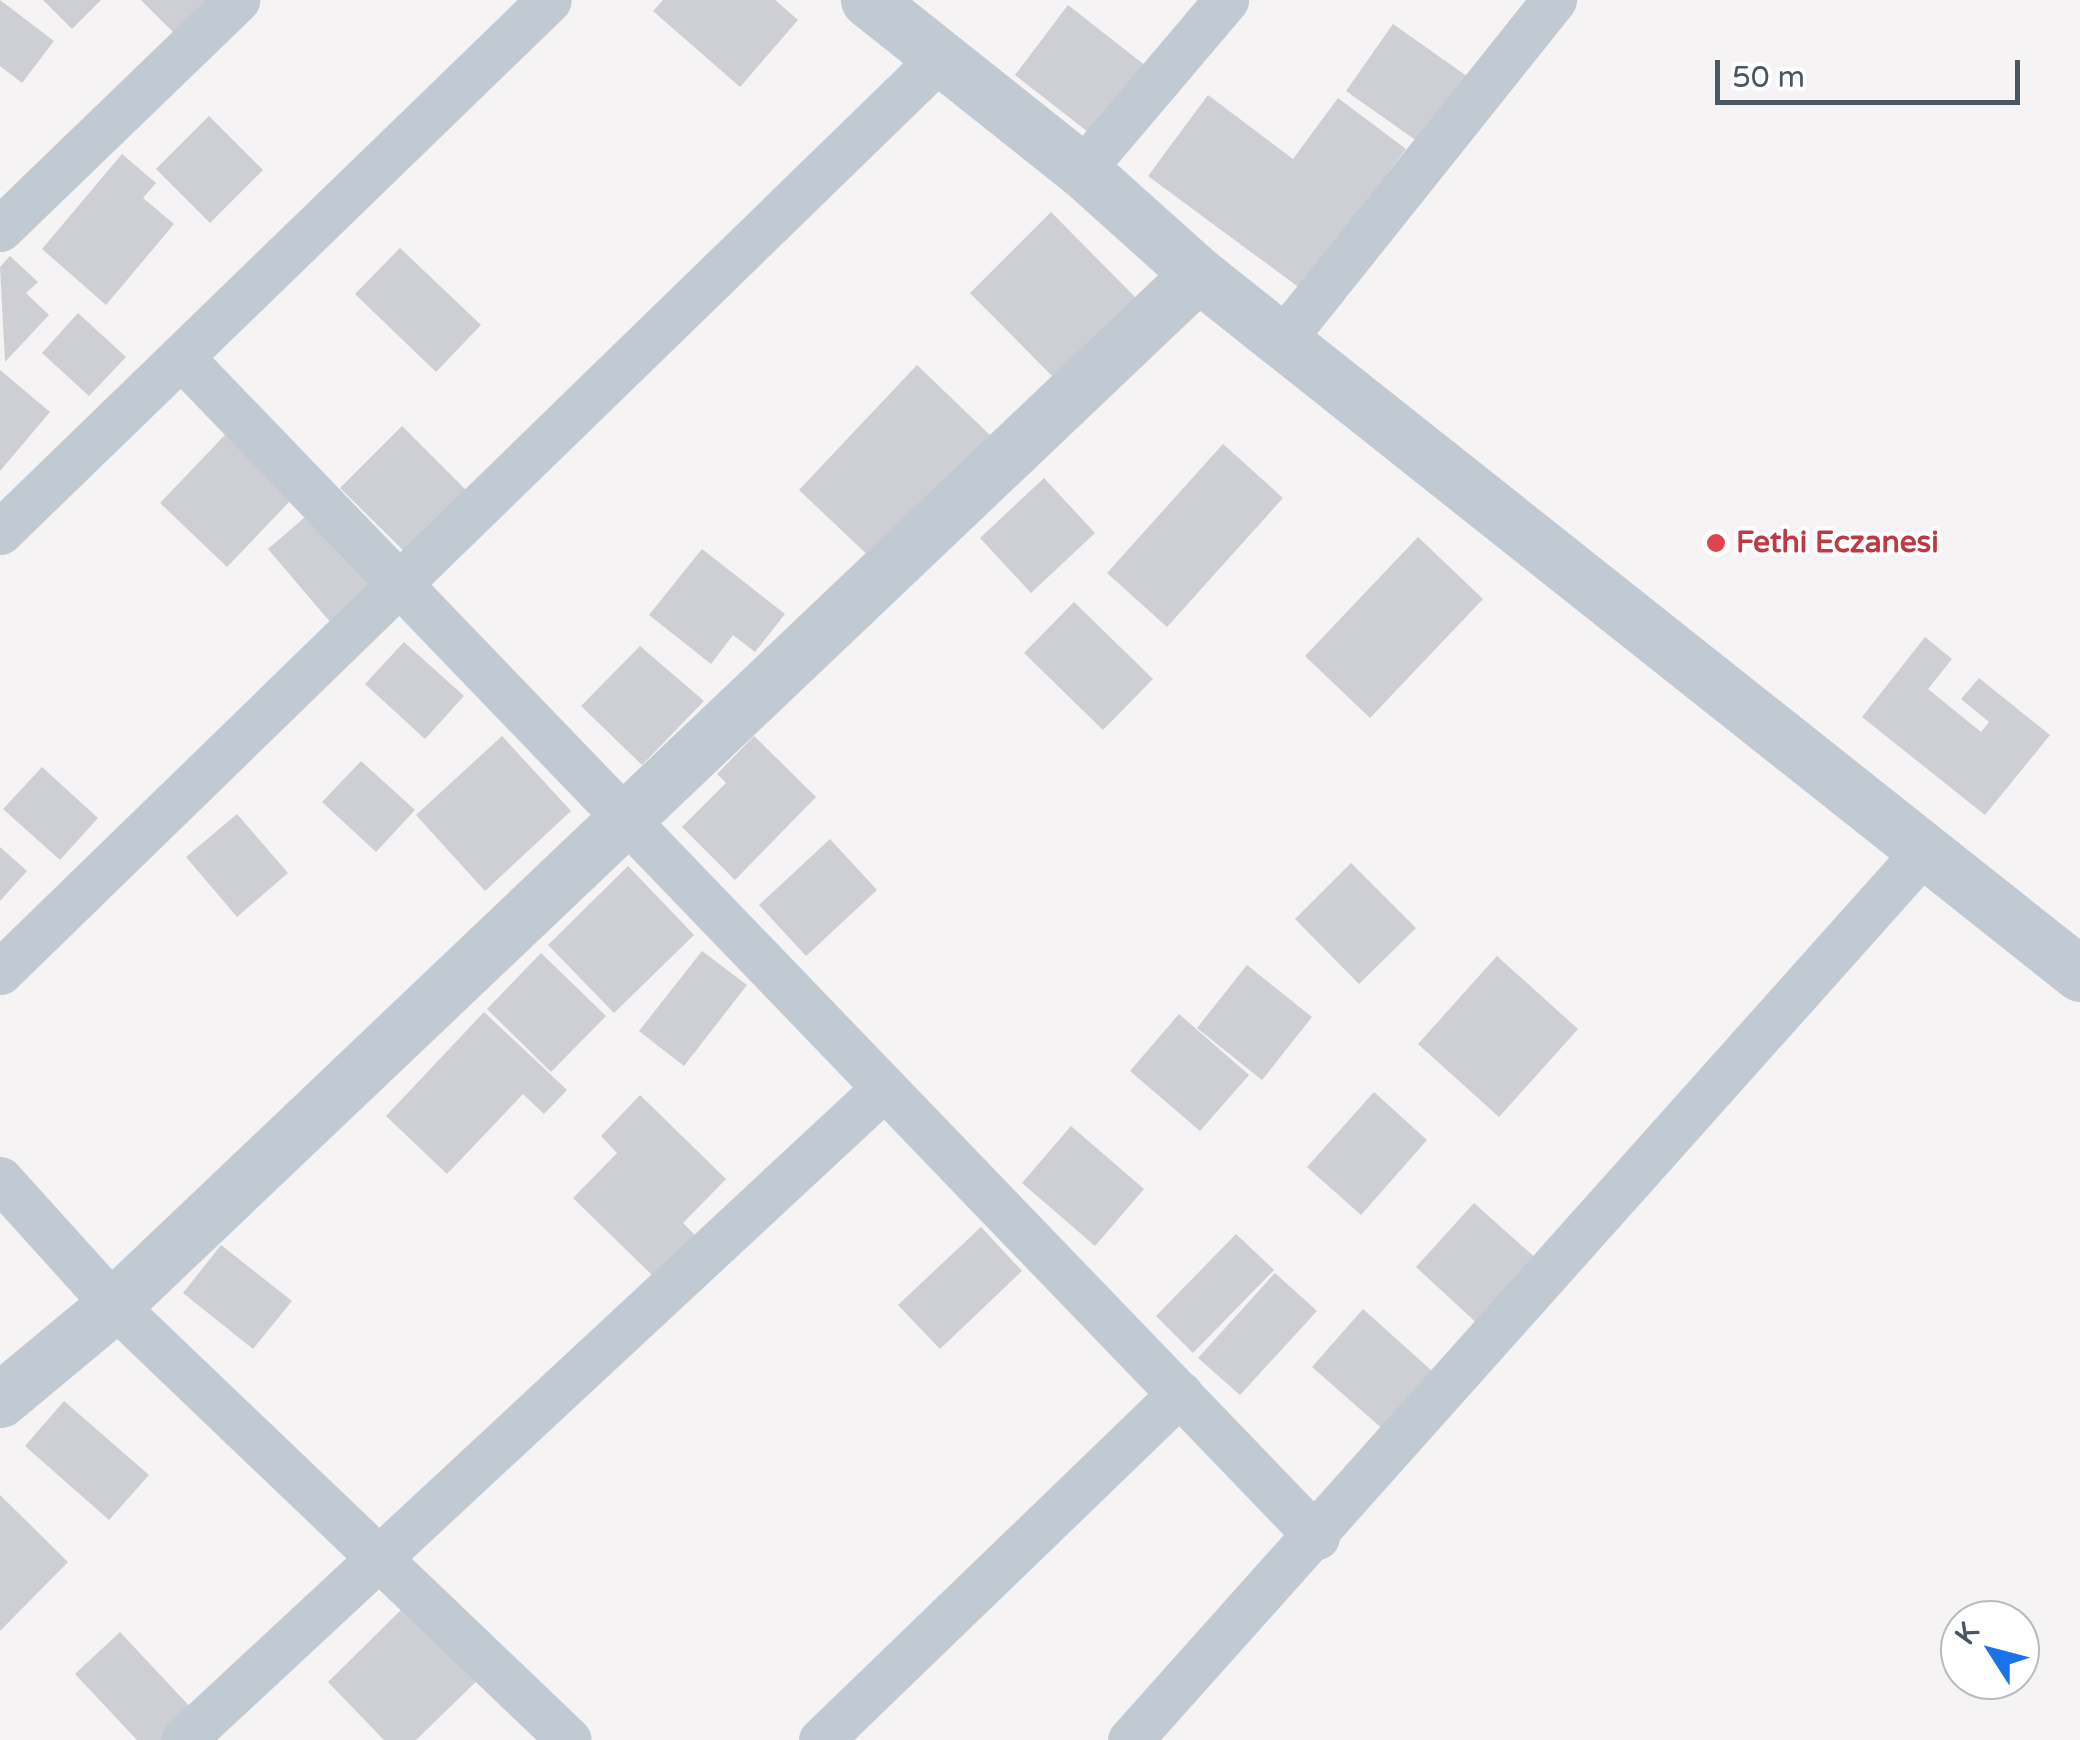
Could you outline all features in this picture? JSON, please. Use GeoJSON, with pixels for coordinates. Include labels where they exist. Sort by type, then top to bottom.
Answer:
{"type":"FeatureCollection","features":[{"type":"Feature","properties":{"kind":"street"},"geometry":{"type":"LineString","coordinates":[[0,228],[237,0]]}},
{"type":"Feature","properties":{"kind":"street"},"geometry":{"type":"LineString","coordinates":[[0,532],[550,0]]}},
{"type":"Feature","properties":{"kind":"street"},"geometry":{"type":"LineString","coordinates":[[868,0],[1082,170],[1198,274],[1284,338],[2080,974]]}},
{"type":"Feature","properties":{"kind":"street"},"geometry":{"type":"LineString","coordinates":[[1082,170],[1226,0]]}},
{"type":"Feature","properties":{"kind":"street"},"geometry":{"type":"LineString","coordinates":[[1284,338],[1554,0]]}},
{"type":"Feature","properties":{"kind":"street"},"geometry":{"type":"LineString","coordinates":[[0,972],[941,57]]}},
{"type":"Feature","properties":{"kind":"street"},"geometry":{"type":"LineString","coordinates":[[0,1400],[114,1305],[1198,274]]}},
{"type":"Feature","properties":{"kind":"street"},"geometry":{"type":"LineString","coordinates":[[181,357],[403,582],[623,822],[1317,1536]]}},
{"type":"Feature","properties":{"kind":"street"},"geometry":{"type":"LineString","coordinates":[[1130,1740],[1317,1536],[1926,849]]}},
{"type":"Feature","properties":{"kind":"street"},"geometry":{"type":"LineString","coordinates":[[183,1740],[883,1089]]}},
{"type":"Feature","properties":{"kind":"street"},"geometry":{"type":"LineString","coordinates":[[0,1179],[114,1305],[568,1740]]}},
{"type":"Feature","properties":{"kind":"street"},"geometry":{"type":"LineString","coordinates":[[821,1740],[1180,1393]]}},
{"type":"Feature","properties":{"kind":"building"},"geometry":{"type":"Polygon","coordinates":[[[0,0],[54,41],[22,83],[0,66],[0,0]]]}},
{"type":"Feature","properties":{"kind":"building"},"geometry":{"type":"Polygon","coordinates":[[[43,0],[101,0],[72,29],[43,0]]]}},
{"type":"Feature","properties":{"kind":"building"},"geometry":{"type":"Polygon","coordinates":[[[141,0],[214,0],[178,37],[141,0]]]}},
{"type":"Feature","properties":{"kind":"building"},"geometry":{"type":"Polygon","coordinates":[[[663,0],[775,0],[798,20],[740,87],[653,11],[663,0]]]}},
{"type":"Feature","properties":{"kind":"building"},"geometry":{"type":"Polygon","coordinates":[[[1068,5],[1156,74],[1102,143],[1015,75],[1068,5]]]}},
{"type":"Feature","properties":{"kind":"building"},"geometry":{"type":"Polygon","coordinates":[[[1393,24],[1471,79],[1424,146],[1346,91],[1393,24]]]}},
{"type":"Feature","properties":{"kind":"building"},"geometry":{"type":"Polygon","coordinates":[[[1208,95],[1293,159],[1338,98],[1406,149],[1301,289],[1148,176],[1208,95]]]}},
{"type":"Feature","properties":{"kind":"building"},"geometry":{"type":"Polygon","coordinates":[[[209,116],[263,170],[210,223],[156,169],[209,116]]]}},
{"type":"Feature","properties":{"kind":"building"},"geometry":{"type":"Polygon","coordinates":[[[122,154],[156,183],[143,198],[174,224],[106,305],[42,249],[122,154]]]}},
{"type":"Feature","properties":{"kind":"building"},"geometry":{"type":"Polygon","coordinates":[[[1051,212],[1136,298],[1055,379],[970,293],[1051,212]]]}},
{"type":"Feature","properties":{"kind":"building"},"geometry":{"type":"Polygon","coordinates":[[[400,248],[481,325],[436,372],[355,294],[400,248]]]}},
{"type":"Feature","properties":{"kind":"building"},"geometry":{"type":"Polygon","coordinates":[[[10,256],[38,282],[26,293],[49,315],[5,362],[0,267],[10,256]]]}},
{"type":"Feature","properties":{"kind":"building"},"geometry":{"type":"Polygon","coordinates":[[[78,313],[126,357],[89,396],[42,353],[78,313]]]}},
{"type":"Feature","properties":{"kind":"building"},"geometry":{"type":"Polygon","coordinates":[[[917,365],[992,437],[875,562],[799,490],[917,365]]]}},
{"type":"Feature","properties":{"kind":"building"},"geometry":{"type":"Polygon","coordinates":[[[0,370],[50,412],[0,471],[0,370]]]}},
{"type":"Feature","properties":{"kind":"building"},"geometry":{"type":"Polygon","coordinates":[[[402,426],[471,495],[409,556],[340,488],[402,426]]]}},
{"type":"Feature","properties":{"kind":"building"},"geometry":{"type":"Polygon","coordinates":[[[225,435],[292,499],[227,567],[160,503],[225,435]]]}},
{"type":"Feature","properties":{"kind":"building"},"geometry":{"type":"Polygon","coordinates":[[[1223,444],[1283,498],[1167,627],[1107,573],[1223,444]]]}},
{"type":"Feature","properties":{"kind":"building"},"geometry":{"type":"Polygon","coordinates":[[[1044,478],[1095,533],[1031,593],[980,538],[1044,478]]]}},
{"type":"Feature","properties":{"kind":"building"},"geometry":{"type":"Polygon","coordinates":[[[318,506],[381,581],[331,623],[268,549],[318,506]]]}},
{"type":"Feature","properties":{"kind":"building"},"geometry":{"type":"Polygon","coordinates":[[[1418,537],[1483,599],[1370,718],[1305,656],[1418,537]]]}},
{"type":"Feature","properties":{"kind":"building"},"geometry":{"type":"Polygon","coordinates":[[[702,549],[785,614],[755,652],[733,635],[711,664],[649,615],[702,549]]]}},
{"type":"Feature","properties":{"kind":"building"},"geometry":{"type":"Polygon","coordinates":[[[1074,602],[1153,679],[1103,730],[1024,653],[1074,602]]]}},
{"type":"Feature","properties":{"kind":"building"},"geometry":{"type":"Polygon","coordinates":[[[1925,637],[1952,659],[1928,689],[1981,732],[1989,722],[1961,699],[1979,678],[2050,735],[1985,815],[1862,717],[1925,637]]]}},
{"type":"Feature","properties":{"kind":"building"},"geometry":{"type":"Polygon","coordinates":[[[404,642],[464,696],[425,739],[365,684],[404,642]]]}},
{"type":"Feature","properties":{"kind":"building"},"geometry":{"type":"Polygon","coordinates":[[[640,646],[704,701],[642,765],[581,706],[640,646]]]}},
{"type":"Feature","properties":{"kind":"building"},"geometry":{"type":"Polygon","coordinates":[[[502,736],[571,811],[485,891],[416,815],[502,736]]]}},
{"type":"Feature","properties":{"kind":"building"},"geometry":{"type":"Polygon","coordinates":[[[754,736],[816,797],[735,880],[682,827],[726,783],[717,774],[754,736]]]}},
{"type":"Feature","properties":{"kind":"building"},"geometry":{"type":"Polygon","coordinates":[[[361,761],[415,810],[376,852],[322,802],[361,761]]]}},
{"type":"Feature","properties":{"kind":"building"},"geometry":{"type":"Polygon","coordinates":[[[42,767],[98,818],[60,860],[3,809],[42,767]]]}},
{"type":"Feature","properties":{"kind":"building"},"geometry":{"type":"Polygon","coordinates":[[[237,814],[288,873],[237,917],[186,857],[237,814]]]}},
{"type":"Feature","properties":{"kind":"building"},"geometry":{"type":"Polygon","coordinates":[[[830,839],[877,890],[806,956],[759,905],[830,839]]]}},
{"type":"Feature","properties":{"kind":"building"},"geometry":{"type":"Polygon","coordinates":[[[0,847],[27,871],[0,901],[0,847]]]}},
{"type":"Feature","properties":{"kind":"building"},"geometry":{"type":"Polygon","coordinates":[[[1351,863],[1416,928],[1359,984],[1295,919],[1351,863]]]}},
{"type":"Feature","properties":{"kind":"building"},"geometry":{"type":"Polygon","coordinates":[[[628,866],[694,935],[614,1013],[548,945],[628,866]]]}},
{"type":"Feature","properties":{"kind":"building"},"geometry":{"type":"Polygon","coordinates":[[[702,951],[747,985],[684,1066],[639,1031],[702,951]]]}},
{"type":"Feature","properties":{"kind":"building"},"geometry":{"type":"Polygon","coordinates":[[[541,953],[606,1016],[551,1072],[487,1009],[541,953]]]}},
{"type":"Feature","properties":{"kind":"building"},"geometry":{"type":"Polygon","coordinates":[[[1497,956],[1578,1029],[1499,1117],[1418,1044],[1497,956]]]}},
{"type":"Feature","properties":{"kind":"building"},"geometry":{"type":"Polygon","coordinates":[[[1247,965],[1312,1017],[1262,1080],[1197,1028],[1247,965]]]}},
{"type":"Feature","properties":{"kind":"building"},"geometry":{"type":"Polygon","coordinates":[[[484,1012],[567,1090],[544,1114],[523,1094],[447,1174],[386,1116],[484,1012]]]}},
{"type":"Feature","properties":{"kind":"building"},"geometry":{"type":"Polygon","coordinates":[[[1179,1014],[1249,1075],[1200,1131],[1130,1071],[1179,1014]]]}},
{"type":"Feature","properties":{"kind":"building"},"geometry":{"type":"Polygon","coordinates":[[[1374,1092],[1427,1140],[1361,1215],[1307,1167],[1374,1092]]]}},
{"type":"Feature","properties":{"kind":"building"},"geometry":{"type":"Polygon","coordinates":[[[640,1095],[726,1179],[683,1223],[696,1236],[655,1278],[573,1198],[617,1153],[601,1136],[640,1095]]]}},
{"type":"Feature","properties":{"kind":"building"},"geometry":{"type":"Polygon","coordinates":[[[1071,1126],[1144,1189],[1095,1246],[1022,1183],[1071,1126]]]}},
{"type":"Feature","properties":{"kind":"building"},"geometry":{"type":"Polygon","coordinates":[[[1474,1203],[1539,1261],[1480,1326],[1416,1267],[1474,1203]]]}},
{"type":"Feature","properties":{"kind":"building"},"geometry":{"type":"Polygon","coordinates":[[[981,1227],[1022,1271],[940,1349],[898,1305],[981,1227]]]}},
{"type":"Feature","properties":{"kind":"building"},"geometry":{"type":"Polygon","coordinates":[[[1236,1234],[1274,1270],[1193,1353],[1156,1316],[1236,1234]]]}},
{"type":"Feature","properties":{"kind":"building"},"geometry":{"type":"Polygon","coordinates":[[[221,1245],[292,1301],[253,1349],[183,1293],[221,1245]]]}},
{"type":"Feature","properties":{"kind":"building"},"geometry":{"type":"Polygon","coordinates":[[[1275,1273],[1317,1311],[1240,1395],[1198,1358],[1275,1273]]]}},
{"type":"Feature","properties":{"kind":"building"},"geometry":{"type":"Polygon","coordinates":[[[1363,1309],[1442,1380],[1385,1431],[1312,1367],[1363,1309]]]}},
{"type":"Feature","properties":{"kind":"building"},"geometry":{"type":"Polygon","coordinates":[[[64,1401],[149,1475],[109,1520],[25,1446],[64,1401]]]}},
{"type":"Feature","properties":{"kind":"building"},"geometry":{"type":"Polygon","coordinates":[[[0,1495],[68,1562],[0,1631],[0,1495]]]}},
{"type":"Feature","properties":{"kind":"building"},"geometry":{"type":"Polygon","coordinates":[[[409,1602],[482,1676],[416,1740],[384,1740],[328,1682],[409,1602]]]}},
{"type":"Feature","properties":{"kind":"building"},"geometry":{"type":"Polygon","coordinates":[[[120,1632],[193,1710],[161,1740],[137,1740],[75,1674],[120,1632]]]}},
{"type":"Feature","properties":{"kind":"place","name":"Fethi Eczanesi"},"geometry":{"type":"Point","coordinates":[1716,543]}}]}
